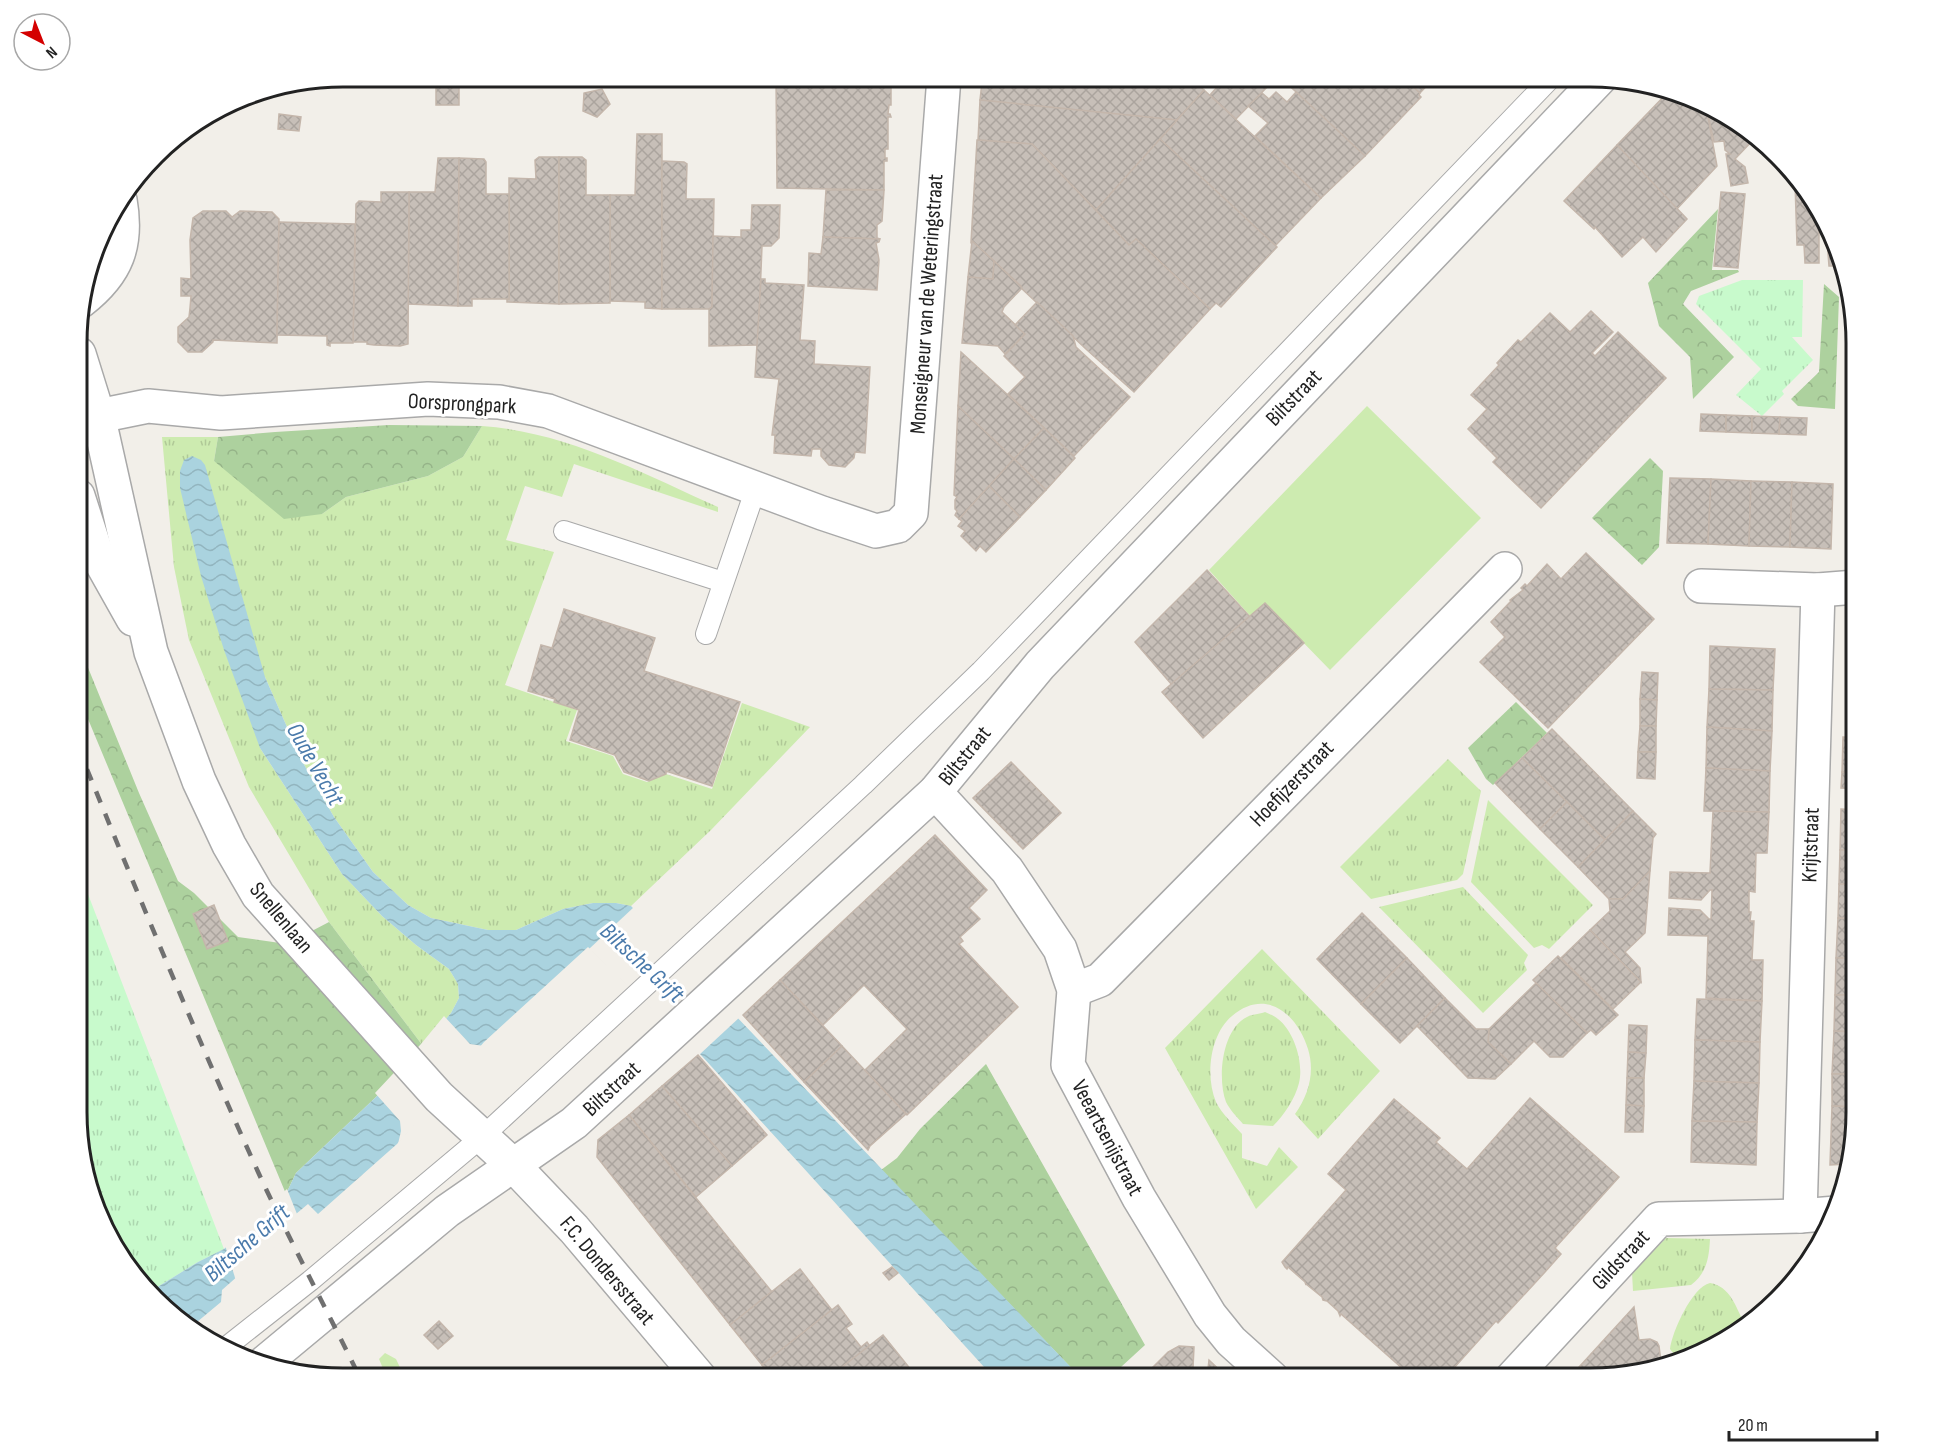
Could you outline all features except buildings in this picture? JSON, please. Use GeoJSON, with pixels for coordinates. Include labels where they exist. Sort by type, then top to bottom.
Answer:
{"type":"FeatureCollection","features":[{"type":"Feature","properties":{"kind":"street","name":"Monseigneur van de Weteringstraat"},"geometry":{"type":"LineString","coordinates":[[898,526],[911,513],[943,87]]}},
{"type":"Feature","properties":{"kind":"street","name":"Biltstraat"},"geometry":{"type":"LineString","coordinates":[[272,1357],[447,1211],[574,1123],[935,792],[1040,665],[1591,87]]}},
{"type":"Feature","properties":{"kind":"street"},"geometry":{"type":"LineString","coordinates":[[92,291],[104,281],[113,268],[119,252],[123,227],[122,214]]}},
{"type":"Feature","properties":{"kind":"street","name":"Oorsprongpark"},"geometry":{"type":"LineString","coordinates":[[88,418],[148,406],[221,413],[428,399],[499,402],[548,411],[876,531],[898,526]]}},
{"type":"Feature","properties":{"kind":"street","name":"Snellenlaan"},"geometry":{"type":"LineString","coordinates":[[88,418],[151,652],[199,781],[229,845],[258,895],[439,1097],[483,1136]]}},
{"type":"Feature","properties":{"kind":"street","name":"Snellenlaan"},"geometry":{"type":"LineString","coordinates":[[87,524],[97,555],[151,652]]}},
{"type":"Feature","properties":{"kind":"street","name":"Hoefijzerstraat"},"geometry":{"type":"LineString","coordinates":[[1074,990],[1100,980],[1505,568]]}},
{"type":"Feature","properties":{"kind":"street"},"geometry":{"type":"LineString","coordinates":[[1701,586],[1818,590],[1846,588]]}},
{"type":"Feature","properties":{"kind":"street","name":"Krijtstraat"},"geometry":{"type":"LineString","coordinates":[[1800,1216],[1818,590]]}},
{"type":"Feature","properties":{"kind":"street","name":"Veeartsenijstraat"},"geometry":{"type":"LineString","coordinates":[[935,792],[1007,870],[1060,949],[1074,990],[1068,1065],[1139,1198],[1210,1315],[1231,1341],[1261,1368]]}},
{"type":"Feature","properties":{"kind":"street","name":"F.C. Dondersstraat"},"geometry":{"type":"LineString","coordinates":[[483,1136],[574,1229],[692,1368]]}},
{"type":"Feature","properties":{"kind":"street","name":"Gildstraat"},"geometry":{"type":"LineString","coordinates":[[1521,1368],[1659,1219],[1824,1214]]}},
{"type":"Feature","properties":{"kind":"lane","name":"Biltstraat"},"geometry":{"type":"LineString","coordinates":[[232,1343],[310,1281],[483,1136],[863,785],[981,671],[1542,87]]}},
{"type":"Feature","properties":{"kind":"lane"},"geometry":{"type":"LineString","coordinates":[[706,634],[756,488]]}},
{"type":"Feature","properties":{"kind":"lane"},"geometry":{"type":"LineString","coordinates":[[564,531],[723,582]]}},
{"type":"Feature","properties":{"kind":"green space"},"geometry":{"type":"Polygon","coordinates":[[[1718,209],[1712,270],[1738,270],[1739,272],[1691,291],[1683,304],[1734,357],[1693,399],[1690,357],[1659,326],[1648,283],[1718,209]]]}},
{"type":"Feature","properties":{"kind":"green space"},"geometry":{"type":"Polygon","coordinates":[[[1742,280],[1803,280],[1802,337],[1792,337],[1813,360],[1782,391],[1784,394],[1762,416],[1736,395],[1761,369],[1696,304],[1699,296],[1742,280]]]}},
{"type":"Feature","properties":{"kind":"green space"},"geometry":{"type":"Polygon","coordinates":[[[1824,284],[1839,297],[1835,409],[1798,406],[1791,399],[1819,372],[1824,284]]]}},
{"type":"Feature","properties":{"kind":"green space"},"geometry":{"type":"Polygon","coordinates":[[[1367,406],[1481,518],[1330,670],[1266,604],[1251,617],[1209,570],[1367,406]]]}},
{"type":"Feature","properties":{"kind":"green space"},"geometry":{"type":"Polygon","coordinates":[[[389,425],[482,426],[463,457],[428,476],[346,497],[322,514],[284,519],[214,461],[218,437],[389,425]]]}},
{"type":"Feature","properties":{"kind":"green space"},"geometry":{"type":"Polygon","coordinates":[[[482,426],[544,436],[574,445],[632,468],[718,507],[718,512],[574,464],[562,497],[525,486],[506,540],[554,552],[505,685],[577,710],[566,741],[613,756],[623,774],[647,782],[666,774],[712,789],[742,703],[810,727],[711,830],[631,906],[616,903],[593,903],[563,909],[516,930],[488,930],[431,918],[408,905],[373,872],[334,817],[302,761],[265,677],[260,748],[342,874],[382,916],[449,969],[458,984],[459,998],[451,1013],[423,1046],[329,922],[249,787],[189,640],[174,567],[162,437],[218,437],[214,461],[322,514],[346,497],[428,476],[463,457],[482,426]]]}},
{"type":"Feature","properties":{"kind":"green space"},"geometry":{"type":"Polygon","coordinates":[[[1650,458],[1663,471],[1659,547],[1642,565],[1592,518],[1650,458]]]}},
{"type":"Feature","properties":{"kind":"green space"},"geometry":{"type":"Polygon","coordinates":[[[87,665],[178,881],[194,893],[238,937],[287,944],[329,922],[423,1046],[376,1097],[296,1173],[286,1194],[87,717],[87,665]]]}},
{"type":"Feature","properties":{"kind":"green space"},"geometry":{"type":"Polygon","coordinates":[[[1516,702],[1547,733],[1493,785],[1486,779],[1468,748],[1516,702]]]}},
{"type":"Feature","properties":{"kind":"green space"},"geometry":{"type":"Polygon","coordinates":[[[1448,759],[1481,791],[1463,874],[1457,880],[1371,899],[1340,867],[1448,759]]]}},
{"type":"Feature","properties":{"kind":"green space"},"geometry":{"type":"Polygon","coordinates":[[[1488,800],[1593,905],[1549,949],[1542,945],[1534,948],[1471,882],[1488,800]]]}},
{"type":"Feature","properties":{"kind":"green space"},"geometry":{"type":"Polygon","coordinates":[[[1463,887],[1528,955],[1524,963],[1527,970],[1483,1013],[1379,907],[1463,887]]]}},
{"type":"Feature","properties":{"kind":"green space"},"geometry":{"type":"Polygon","coordinates":[[[87,891],[224,1249],[157,1287],[121,1240],[113,1225],[96,1178],[89,1145],[87,1112],[87,891]]]}},
{"type":"Feature","properties":{"kind":"green space"},"geometry":{"type":"Polygon","coordinates":[[[1262,949],[1380,1071],[1318,1139],[1295,1114],[1304,1099],[1311,1074],[1308,1049],[1296,1025],[1279,1008],[1268,1004],[1257,1004],[1245,1008],[1232,1016],[1214,1044],[1210,1068],[1216,1102],[1242,1134],[1242,1158],[1267,1166],[1279,1147],[1298,1167],[1256,1209],[1165,1048],[1262,949]]]}},
{"type":"Feature","properties":{"kind":"green space"},"geometry":{"type":"Polygon","coordinates":[[[1265,1012],[1277,1018],[1289,1031],[1300,1066],[1299,1083],[1295,1095],[1273,1126],[1243,1124],[1226,1102],[1222,1080],[1224,1055],[1232,1032],[1247,1017],[1265,1012]]]}},
{"type":"Feature","properties":{"kind":"green space"},"geometry":{"type":"Polygon","coordinates":[[[986,1064],[1145,1345],[1120,1368],[1071,1368],[881,1170],[897,1158],[920,1129],[986,1064]]]}},
{"type":"Feature","properties":{"kind":"green space"},"geometry":{"type":"Polygon","coordinates":[[[1666,1238],[1710,1239],[1708,1258],[1701,1275],[1691,1285],[1633,1291],[1632,1273],[1666,1238]]]}},
{"type":"Feature","properties":{"kind":"green space"},"geometry":{"type":"Polygon","coordinates":[[[1710,1283],[1723,1288],[1742,1318],[1703,1342],[1674,1353],[1670,1349],[1679,1322],[1690,1301],[1703,1286],[1710,1283]]]}},
{"type":"Feature","properties":{"kind":"green space"},"geometry":{"type":"Polygon","coordinates":[[[385,1353],[396,1359],[400,1368],[383,1368],[379,1359],[385,1353]]]}},
{"type":"Feature","properties":{"kind":"water","name":"Biltsche Grift"},"geometry":{"type":"Polygon","coordinates":[[[192,456],[201,460],[205,465],[265,677],[302,761],[334,817],[373,872],[408,905],[431,918],[488,930],[516,930],[563,909],[593,903],[616,903],[631,906],[1071,1368],[985,1368],[701,1055],[588,947],[484,1042],[397,1144],[318,1214],[308,1204],[296,1214],[299,1222],[222,1290],[221,1302],[197,1322],[162,1293],[157,1287],[224,1249],[286,1194],[296,1173],[376,1097],[451,1013],[459,998],[458,984],[449,969],[382,916],[342,874],[260,748],[224,650],[201,576],[180,488],[180,471],[184,460],[192,456]]]}},
{"type":"Feature","properties":{"kind":"pier"},"geometry":{"type":"Polygon","coordinates":[[[634,907],[740,1017],[699,1055],[589,949],[634,907]]]}},
{"type":"Feature","properties":{"kind":"pier"},"geometry":{"type":"Polygon","coordinates":[[[444,1016],[470,1044],[484,1046],[398,1144],[401,1131],[400,1121],[375,1093],[444,1016]]]}},
{"type":"Feature","properties":{"kind":"pier"},"geometry":{"type":"Polygon","coordinates":[[[287,1189],[301,1224],[236,1281],[225,1245],[287,1189]]]}},
{"type":"Feature","properties":{"kind":"railway"},"geometry":{"type":"LineString","coordinates":[[87,769],[235,1121],[271,1200],[355,1368]]}},
{"type":"Feature","properties":{"kind":"water label","name":"Oude Vecht"},"geometry":{"type":"Point","coordinates":[315,764]}}]}
